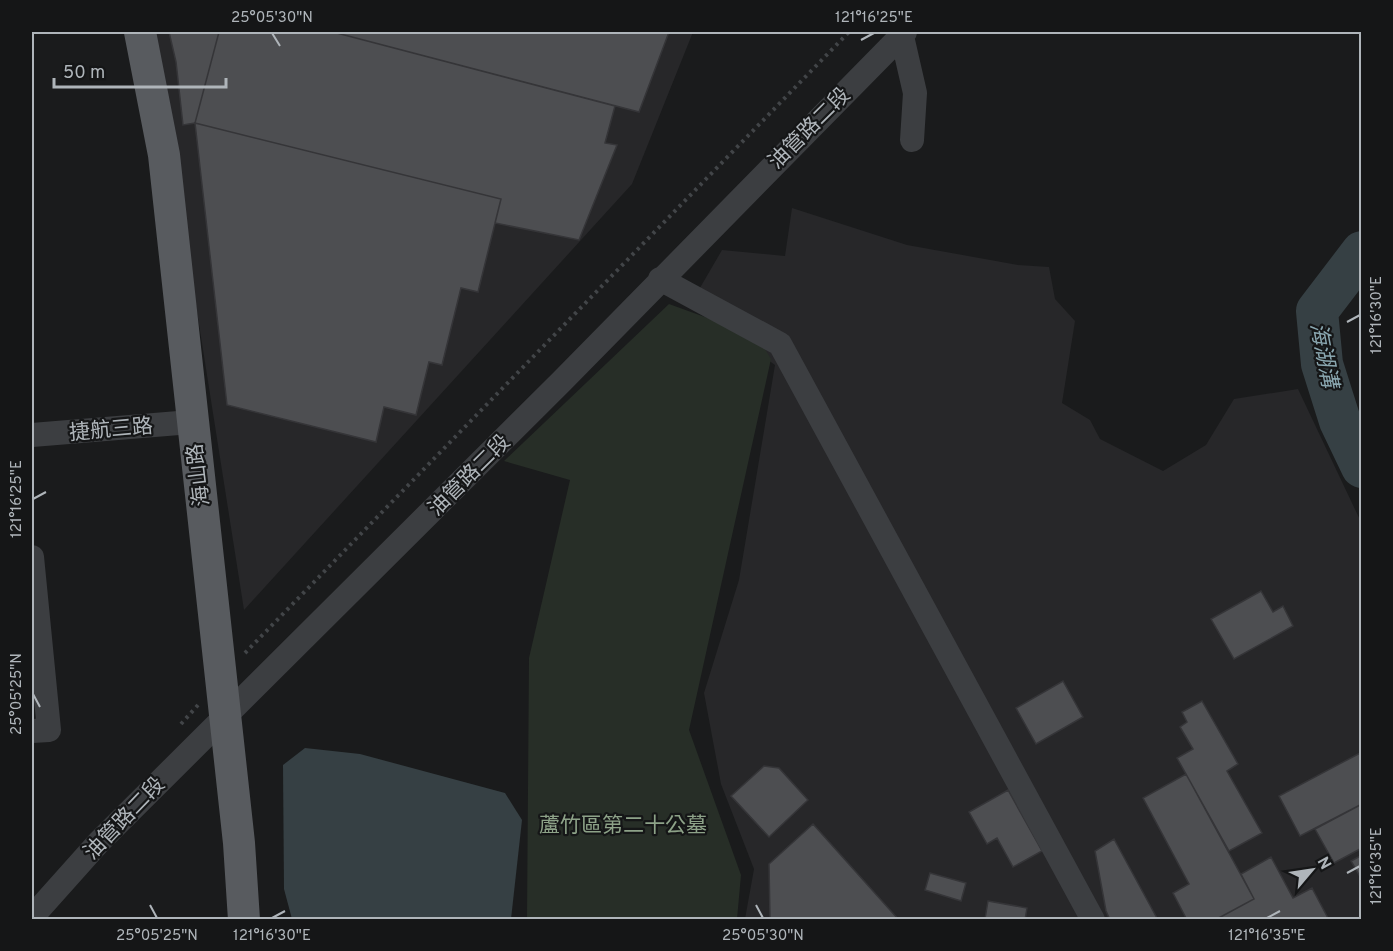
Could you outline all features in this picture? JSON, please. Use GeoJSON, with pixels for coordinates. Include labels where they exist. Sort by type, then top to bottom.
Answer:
{"type":"FeatureCollection","features":[{"type":"Feature","properties":{"kind":"main road","name":"海山路"},"geometry":{"type":"LineString","coordinates":[[140,32],[164,155],[191,422],[222,678],[239,843],[244,920]]}},
{"type":"Feature","properties":{"kind":"street"},"geometry":{"type":"LineString","coordinates":[[903,33],[915,93],[912,140]]}},
{"type":"Feature","properties":{"kind":"street","name":"油管路二段"},"geometry":{"type":"LineString","coordinates":[[32,917],[99,842],[554,390],[903,33]]}},
{"type":"Feature","properties":{"kind":"street"},"geometry":{"type":"LineString","coordinates":[[660,279],[780,344],[1093,920]]}},
{"type":"Feature","properties":{"kind":"street","name":"捷航三路"},"geometry":{"type":"LineString","coordinates":[[32,435],[191,422]]}},
{"type":"Feature","properties":{"kind":"street"},"geometry":{"type":"LineString","coordinates":[[32,557],[49,730],[32,731]]}},
{"type":"Feature","properties":{"kind":"path"},"geometry":{"type":"LineString","coordinates":[[174,732],[222,678],[577,309],[849,32]]}},
{"type":"Feature","properties":{"kind":"shaded area"},"geometry":{"type":"Polygon","coordinates":[[[153,32],[693,32],[632,184],[244,610],[153,32]]]}},
{"type":"Feature","properties":{"kind":"shaded area"},"geometry":{"type":"Polygon","coordinates":[[[792,208],[907,245],[1018,265],[1049,267],[1055,299],[1075,321],[1062,403],[1090,420],[1100,439],[1163,471],[1206,445],[1234,399],[1298,389],[1361,522],[1361,919],[745,919],[754,869],[721,784],[704,693],[739,580],[775,365],[690,305],[722,250],[785,256],[792,208]]]}},
{"type":"Feature","properties":{"kind":"shaded area"},"geometry":{"type":"Polygon","coordinates":[[[305,748],[360,754],[505,793],[522,820],[511,919],[292,919],[284,889],[283,765],[305,748]]]}},
{"type":"Feature","properties":{"kind":"green space","name":"蘆竹區第二十公墓"},"geometry":{"type":"Polygon","coordinates":[[[669,304],[757,336],[771,359],[689,730],[741,875],[737,919],[527,919],[529,658],[570,480],[504,461],[669,304]]]}},
{"type":"Feature","properties":{"kind":"building"},"geometry":{"type":"Polygon","coordinates":[[[169,32],[219,32],[195,123],[183,125],[176,62],[169,32]]]}},
{"type":"Feature","properties":{"kind":"building"},"geometry":{"type":"Polygon","coordinates":[[[219,32],[333,32],[615,106],[605,143],[617,145],[579,240],[495,223],[501,199],[195,123],[219,32]]]}},
{"type":"Feature","properties":{"kind":"building"},"geometry":{"type":"Polygon","coordinates":[[[333,32],[669,32],[639,112],[333,32]]]}},
{"type":"Feature","properties":{"kind":"building"},"geometry":{"type":"Polygon","coordinates":[[[195,123],[501,199],[478,292],[461,288],[442,365],[429,362],[416,415],[384,407],[376,442],[227,405],[195,123]]]}},
{"type":"Feature","properties":{"kind":"building"},"geometry":{"type":"Polygon","coordinates":[[[1261,591],[1273,612],[1283,606],[1293,626],[1234,659],[1211,619],[1261,591]]]}},
{"type":"Feature","properties":{"kind":"building"},"geometry":{"type":"Polygon","coordinates":[[[1063,681],[1083,717],[1036,744],[1016,708],[1063,681]]]}},
{"type":"Feature","properties":{"kind":"building"},"geometry":{"type":"Polygon","coordinates":[[[1202,701],[1238,764],[1227,771],[1262,833],[1229,851],[1177,758],[1193,749],[1180,727],[1187,722],[1182,712],[1202,701]]]}},
{"type":"Feature","properties":{"kind":"building"},"geometry":{"type":"Polygon","coordinates":[[[1362,752],[1362,804],[1300,836],[1279,796],[1362,752]]]}},
{"type":"Feature","properties":{"kind":"building"},"geometry":{"type":"Polygon","coordinates":[[[764,766],[779,768],[808,800],[769,837],[731,796],[764,766]]]}},
{"type":"Feature","properties":{"kind":"building"},"geometry":{"type":"Polygon","coordinates":[[[1186,774],[1254,899],[1215,920],[1187,920],[1173,893],[1189,884],[1143,798],[1186,774]]]}},
{"type":"Feature","properties":{"kind":"building"},"geometry":{"type":"Polygon","coordinates":[[[1008,790],[1042,851],[1013,867],[997,838],[987,844],[969,812],[1008,790]]]}},
{"type":"Feature","properties":{"kind":"building"},"geometry":{"type":"Polygon","coordinates":[[[1362,804],[1362,848],[1334,863],[1315,829],[1362,804]]]}},
{"type":"Feature","properties":{"kind":"building"},"geometry":{"type":"Polygon","coordinates":[[[813,824],[899,920],[770,920],[769,864],[813,824]]]}},
{"type":"Feature","properties":{"kind":"building"},"geometry":{"type":"Polygon","coordinates":[[[1114,839],[1158,920],[1110,920],[1106,911],[1095,851],[1114,839]]]}},
{"type":"Feature","properties":{"kind":"building"},"geometry":{"type":"Polygon","coordinates":[[[1362,855],[1362,880],[1351,861],[1362,855]]]}},
{"type":"Feature","properties":{"kind":"building"},"geometry":{"type":"Polygon","coordinates":[[[1271,857],[1293,898],[1312,888],[1329,920],[1215,920],[1254,899],[1241,874],[1271,857]]]}},
{"type":"Feature","properties":{"kind":"building"},"geometry":{"type":"Polygon","coordinates":[[[930,873],[966,883],[961,901],[925,890],[930,873]]]}},
{"type":"Feature","properties":{"kind":"building"},"geometry":{"type":"Polygon","coordinates":[[[988,901],[1027,908],[1025,920],[985,919],[988,901]]]}},
{"type":"Feature","properties":{"kind":"waterway","name":"海湖溝"},"geometry":{"type":"LineString","coordinates":[[1362,252],[1317,311],[1322,364],[1340,421],[1362,467]]}}]}
